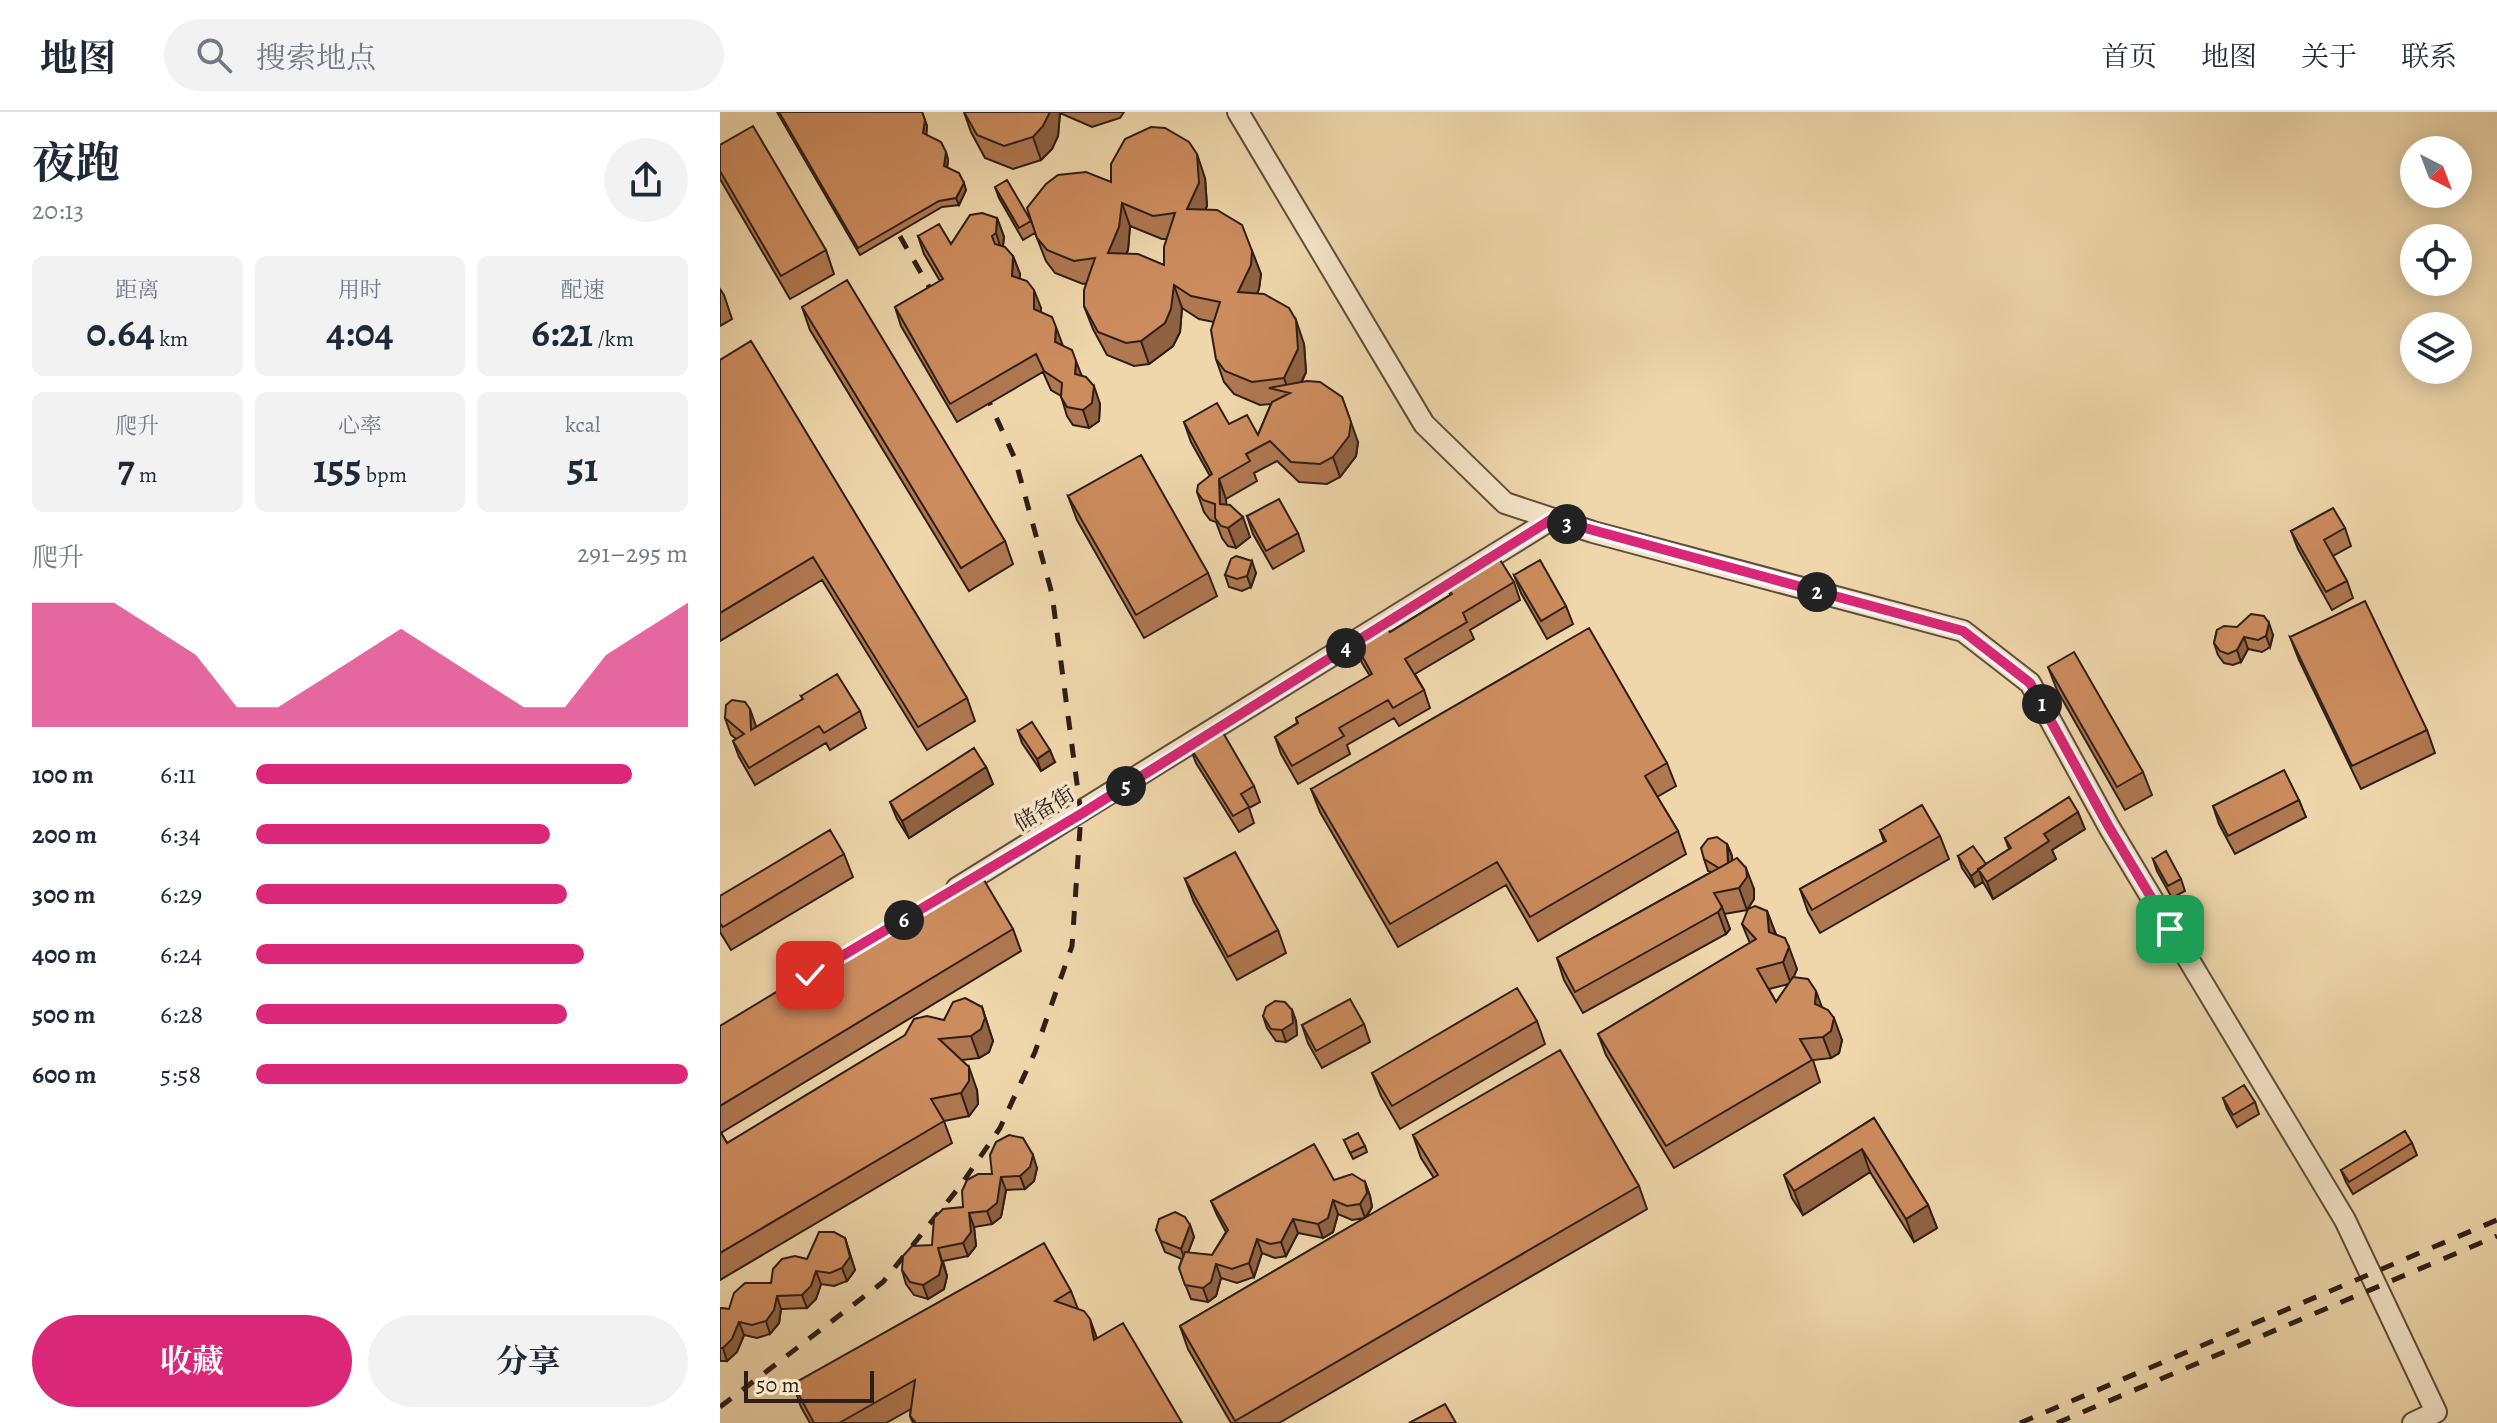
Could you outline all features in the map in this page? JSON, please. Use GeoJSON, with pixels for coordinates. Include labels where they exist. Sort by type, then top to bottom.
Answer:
{"type":"FeatureCollection","features":[{"type":"Feature","properties":{"kind":"street"},"geometry":{"type":"LineString","coordinates":[[1238,112],[1424,424],[1505,503],[1552,519],[1963,631],[2030,683],[2109,827],[2345,1220],[2436,1412],[2413,1423]]}},
{"type":"Feature","properties":{"kind":"street","name":"储备街"},"geometry":{"type":"LineString","coordinates":[[934,902],[1094,806],[1552,519]]}},
{"type":"Feature","properties":{"kind":"building"},"geometry":{"type":"Polygon","coordinates":[[[779,112],[922,112],[925,120],[923,133],[941,142],[946,152],[944,166],[959,173],[964,183],[956,198],[939,201],[858,248],[779,112]]]}},
{"type":"Feature","properties":{"kind":"building"},"geometry":{"type":"Polygon","coordinates":[[[964,112],[1050,112],[1033,137],[1004,146],[977,135],[964,112]]]}},
{"type":"Feature","properties":{"kind":"building"},"geometry":{"type":"Polygon","coordinates":[[[753,126],[826,250],[781,276],[720,171],[720,145],[753,126]]]}},
{"type":"Feature","properties":{"kind":"building"},"geometry":{"type":"Polygon","coordinates":[[[1151,127],[1165,128],[1189,142],[1197,154],[1199,183],[1187,209],[1217,210],[1242,225],[1252,251],[1251,265],[1238,292],[1264,294],[1289,308],[1296,320],[1298,349],[1284,378],[1252,382],[1225,371],[1216,359],[1211,330],[1220,302],[1191,296],[1174,285],[1171,309],[1165,323],[1141,341],[1126,343],[1098,332],[1084,306],[1084,290],[1095,258],[1074,261],[1047,250],[1037,238],[1027,208],[1046,184],[1058,175],[1086,172],[1111,182],[1111,164],[1125,139],[1151,127]],[[1122,203],[1119,227],[1108,253],[1138,254],[1164,265],[1164,247],[1175,213],[1153,216],[1122,203]]]}},
{"type":"Feature","properties":{"kind":"building"},"geometry":{"type":"Polygon","coordinates":[[[1007,180],[1031,221],[1019,228],[995,187],[1007,180]]]}},
{"type":"Feature","properties":{"kind":"building"},"geometry":{"type":"Polygon","coordinates":[[[982,213],[997,218],[996,233],[992,236],[995,244],[1005,247],[1013,256],[1012,276],[1027,281],[1034,290],[1034,309],[1052,317],[1056,327],[1055,342],[1072,350],[1076,361],[1075,374],[1086,377],[1094,386],[1092,403],[1083,410],[1067,407],[1061,397],[1062,383],[1044,371],[1036,354],[950,404],[895,307],[943,279],[918,236],[939,224],[951,244],[970,215],[982,213]]]}},
{"type":"Feature","properties":{"kind":"building"},"geometry":{"type":"Polygon","coordinates":[[[847,280],[1005,541],[961,568],[802,307],[847,280]]]}},
{"type":"Feature","properties":{"kind":"building"},"geometry":{"type":"Polygon","coordinates":[[[751,341],[967,698],[918,727],[813,557],[720,613],[720,360],[751,341]]]}},
{"type":"Feature","properties":{"kind":"building"},"geometry":{"type":"Polygon","coordinates":[[[1307,381],[1320,382],[1342,397],[1351,422],[1349,436],[1333,457],[1320,464],[1291,462],[1270,441],[1246,454],[1250,461],[1219,479],[1220,504],[1230,505],[1243,517],[1228,528],[1221,526],[1215,518],[1215,504],[1203,500],[1197,492],[1198,485],[1212,474],[1184,422],[1217,403],[1229,424],[1247,415],[1258,435],[1272,402],[1290,393],[1269,388],[1307,381]]]}},
{"type":"Feature","properties":{"kind":"building"},"geometry":{"type":"Polygon","coordinates":[[[1141,455],[1208,573],[1136,615],[1068,496],[1141,455]]]}},
{"type":"Feature","properties":{"kind":"building"},"geometry":{"type":"Polygon","coordinates":[[[1279,499],[1298,533],[1266,551],[1247,516],[1279,499]]]}},
{"type":"Feature","properties":{"kind":"building"},"geometry":{"type":"Polygon","coordinates":[[[2333,508],[2345,528],[2324,540],[2347,581],[2326,592],[2291,531],[2333,508]]]}},
{"type":"Feature","properties":{"kind":"building"},"geometry":{"type":"Polygon","coordinates":[[[1497,555],[1514,582],[1463,613],[1467,622],[1405,659],[1424,690],[1393,708],[1388,700],[1339,728],[1344,736],[1292,766],[1275,737],[1298,723],[1296,718],[1372,674],[1356,645],[1387,627],[1390,632],[1452,594],[1446,585],[1497,555]]]}},
{"type":"Feature","properties":{"kind":"building"},"geometry":{"type":"Polygon","coordinates":[[[1236,556],[1252,561],[1247,576],[1237,579],[1225,575],[1231,559],[1236,556]]]}},
{"type":"Feature","properties":{"kind":"building"},"geometry":{"type":"Polygon","coordinates":[[[1540,560],[1566,606],[1541,621],[1514,575],[1540,560]]]}},
{"type":"Feature","properties":{"kind":"building"},"geometry":{"type":"Polygon","coordinates":[[[2365,601],[2427,730],[2352,766],[2290,637],[2365,601]]]}},
{"type":"Feature","properties":{"kind":"building"},"geometry":{"type":"Polygon","coordinates":[[[2251,614],[2264,616],[2269,623],[2266,636],[2258,640],[2244,637],[2237,650],[2228,654],[2220,651],[2214,643],[2217,630],[2224,626],[2237,627],[2251,614]]]}},
{"type":"Feature","properties":{"kind":"building"},"geometry":{"type":"Polygon","coordinates":[[[1589,628],[1667,763],[1645,776],[1678,831],[1530,917],[1497,862],[1390,924],[1311,789],[1589,628]]]}},
{"type":"Feature","properties":{"kind":"building"},"geometry":{"type":"Polygon","coordinates":[[[2074,652],[2143,772],[2117,787],[2048,667],[2074,652]]]}},
{"type":"Feature","properties":{"kind":"building"},"geometry":{"type":"Polygon","coordinates":[[[837,674],[860,711],[824,733],[819,726],[749,768],[733,741],[744,734],[725,718],[726,705],[732,700],[745,702],[750,709],[751,730],[837,674]]]}},
{"type":"Feature","properties":{"kind":"building"},"geometry":{"type":"Polygon","coordinates":[[[1032,722],[1050,750],[1037,759],[1018,731],[1032,722]]]}},
{"type":"Feature","properties":{"kind":"building"},"geometry":{"type":"Polygon","coordinates":[[[1218,724],[1254,786],[1241,794],[1249,807],[1233,816],[1190,747],[1198,742],[1196,738],[1218,724]]]}},
{"type":"Feature","properties":{"kind":"building"},"geometry":{"type":"Polygon","coordinates":[[[974,748],[986,767],[902,821],[890,802],[974,748]]]}},
{"type":"Feature","properties":{"kind":"building"},"geometry":{"type":"Polygon","coordinates":[[[2284,770],[2299,800],[2228,836],[2213,806],[2284,770]]]}},
{"type":"Feature","properties":{"kind":"building"},"geometry":{"type":"Polygon","coordinates":[[[2069,797],[2078,812],[2044,834],[2049,841],[1987,882],[1978,869],[2011,848],[2005,838],[2069,797]]]}},
{"type":"Feature","properties":{"kind":"building"},"geometry":{"type":"Polygon","coordinates":[[[1922,805],[1940,836],[1812,910],[1800,889],[1886,841],[1880,830],[1922,805]]]}},
{"type":"Feature","properties":{"kind":"building"},"geometry":{"type":"Polygon","coordinates":[[[830,830],[844,854],[723,927],[720,923],[720,896],[830,830]]]}},
{"type":"Feature","properties":{"kind":"building"},"geometry":{"type":"Polygon","coordinates":[[[1717,837],[1727,844],[1728,863],[1719,868],[1704,859],[1701,848],[1708,839],[1717,837]]]}},
{"type":"Feature","properties":{"kind":"building"},"geometry":{"type":"Polygon","coordinates":[[[1973,846],[1986,864],[1971,876],[1958,856],[1973,846]]]}},
{"type":"Feature","properties":{"kind":"building"},"geometry":{"type":"Polygon","coordinates":[[[2166,851],[2181,879],[2168,886],[2153,859],[2166,851]]]}},
{"type":"Feature","properties":{"kind":"building"},"geometry":{"type":"Polygon","coordinates":[[[1235,852],[1278,930],[1228,957],[1185,879],[1235,852]]]}},
{"type":"Feature","properties":{"kind":"building"},"geometry":{"type":"Polygon","coordinates":[[[1737,858],[1746,868],[1747,877],[1739,888],[1714,893],[1722,907],[1718,912],[1575,992],[1557,958],[1737,858]]]}},
{"type":"Feature","properties":{"kind":"building"},"geometry":{"type":"Polygon","coordinates":[[[978,870],[1013,929],[720,1106],[720,1026],[978,870]]]}},
{"type":"Feature","properties":{"kind":"building"},"geometry":{"type":"Polygon","coordinates":[[[1755,906],[1767,911],[1769,932],[1785,938],[1789,947],[1783,962],[1757,969],[1776,1002],[1793,977],[1808,979],[1816,991],[1815,1004],[1828,1010],[1834,1018],[1831,1031],[1823,1037],[1800,1039],[1812,1060],[1666,1146],[1598,1034],[1756,939],[1742,924],[1748,909],[1755,906]]]}},
{"type":"Feature","properties":{"kind":"building"},"geometry":{"type":"Polygon","coordinates":[[[1517,988],[1537,1021],[1392,1106],[1372,1073],[1517,988]]]}},
{"type":"Feature","properties":{"kind":"building"},"geometry":{"type":"Polygon","coordinates":[[[965,998],[982,1007],[985,1018],[981,1029],[971,1036],[939,1039],[969,1067],[969,1081],[961,1093],[931,1099],[944,1121],[720,1253],[720,1131],[727,1143],[905,1035],[914,1019],[927,1016],[944,1020],[953,1002],[965,998]]]}},
{"type":"Feature","properties":{"kind":"building"},"geometry":{"type":"Polygon","coordinates":[[[1350,999],[1364,1024],[1316,1051],[1302,1025],[1350,999]]]}},
{"type":"Feature","properties":{"kind":"building"},"geometry":{"type":"Polygon","coordinates":[[[1275,1001],[1285,1002],[1292,1010],[1293,1023],[1282,1030],[1271,1029],[1263,1016],[1266,1007],[1275,1001]]]}},
{"type":"Feature","properties":{"kind":"building"},"geometry":{"type":"Polygon","coordinates":[[[1560,1050],[1639,1186],[1235,1421],[1180,1326],[1438,1175],[1413,1135],[1560,1050]]]}},
{"type":"Feature","properties":{"kind":"building"},"geometry":{"type":"Polygon","coordinates":[[[2244,1085],[2255,1102],[2233,1115],[2223,1098],[2244,1085]]]}},
{"type":"Feature","properties":{"kind":"building"},"geometry":{"type":"Polygon","coordinates":[[[1874,1118],[1928,1205],[1906,1219],[1862,1149],[1794,1191],[1784,1175],[1874,1118]]]}},
{"type":"Feature","properties":{"kind":"building"},"geometry":{"type":"Polygon","coordinates":[[[2405,1131],[2412,1143],[2349,1182],[2341,1170],[2405,1131]]]}},
{"type":"Feature","properties":{"kind":"building"},"geometry":{"type":"Polygon","coordinates":[[[1358,1133],[1365,1146],[1350,1153],[1344,1140],[1358,1133]]]}},
{"type":"Feature","properties":{"kind":"building"},"geometry":{"type":"Polygon","coordinates":[[[1009,1135],[1023,1138],[1033,1155],[1030,1167],[1020,1176],[1001,1177],[997,1203],[987,1211],[969,1213],[971,1232],[963,1243],[938,1248],[942,1263],[939,1275],[923,1285],[910,1282],[902,1270],[903,1256],[912,1246],[932,1245],[934,1218],[943,1209],[963,1207],[962,1191],[967,1180],[978,1174],[992,1174],[990,1155],[996,1142],[1009,1135]]]}},
{"type":"Feature","properties":{"kind":"building"},"geometry":{"type":"Polygon","coordinates":[[[1314,1144],[1334,1180],[1352,1174],[1365,1182],[1367,1193],[1360,1204],[1347,1206],[1333,1200],[1328,1218],[1318,1224],[1293,1219],[1281,1242],[1270,1244],[1257,1239],[1249,1263],[1232,1269],[1216,1264],[1211,1282],[1203,1288],[1185,1285],[1179,1268],[1185,1252],[1212,1255],[1228,1230],[1211,1201],[1314,1144]]]}},
{"type":"Feature","properties":{"kind":"building"},"geometry":{"type":"Polygon","coordinates":[[[1175,1212],[1185,1217],[1190,1225],[1181,1249],[1161,1241],[1156,1230],[1159,1219],[1175,1212]]]}},
{"type":"Feature","properties":{"kind":"building"},"geometry":{"type":"Polygon","coordinates":[[[819,1232],[834,1232],[845,1238],[850,1257],[842,1268],[830,1273],[816,1271],[811,1286],[802,1295],[777,1296],[774,1310],[766,1321],[752,1325],[739,1322],[732,1339],[720,1348],[720,1308],[729,1309],[734,1293],[745,1283],[771,1283],[773,1269],[782,1259],[795,1256],[807,1259],[819,1232]]]}},
{"type":"Feature","properties":{"kind":"building"},"geometry":{"type":"Polygon","coordinates":[[[1044,1243],[1071,1291],[1055,1301],[1084,1311],[1090,1319],[1094,1340],[1123,1323],[1182,1423],[916,1423],[910,1416],[915,1380],[839,1423],[814,1423],[793,1384],[1044,1243]]]}},
{"type":"Feature","properties":{"kind":"building"},"geometry":{"type":"Polygon","coordinates":[[[1445,1404],[1456,1423],[1409,1423],[1445,1404]]]}},
{"type":"Feature","properties":{"kind":"railway"},"geometry":{"type":"LineString","coordinates":[[886,212],[940,306]]}},
{"type":"Feature","properties":{"kind":"railway"},"geometry":{"type":"LineString","coordinates":[[720,1407],[883,1282],[961,1185],[1000,1128],[1035,1052],[1072,946],[1081,814],[1052,594],[1015,459],[981,384]]}},
{"type":"Feature","properties":{"kind":"railway"},"geometry":{"type":"LineString","coordinates":[[2020,1423],[2497,1220]]}},
{"type":"Feature","properties":{"kind":"railway"},"geometry":{"type":"LineString","coordinates":[[2057,1423],[2497,1236]]}},
{"type":"Feature","properties":{"kind":"route"},"geometry":{"type":"LineString","coordinates":[[810,975],[1081,814],[1552,519],[1963,631],[2030,683],[2109,827],[2170,929]]}}]}
